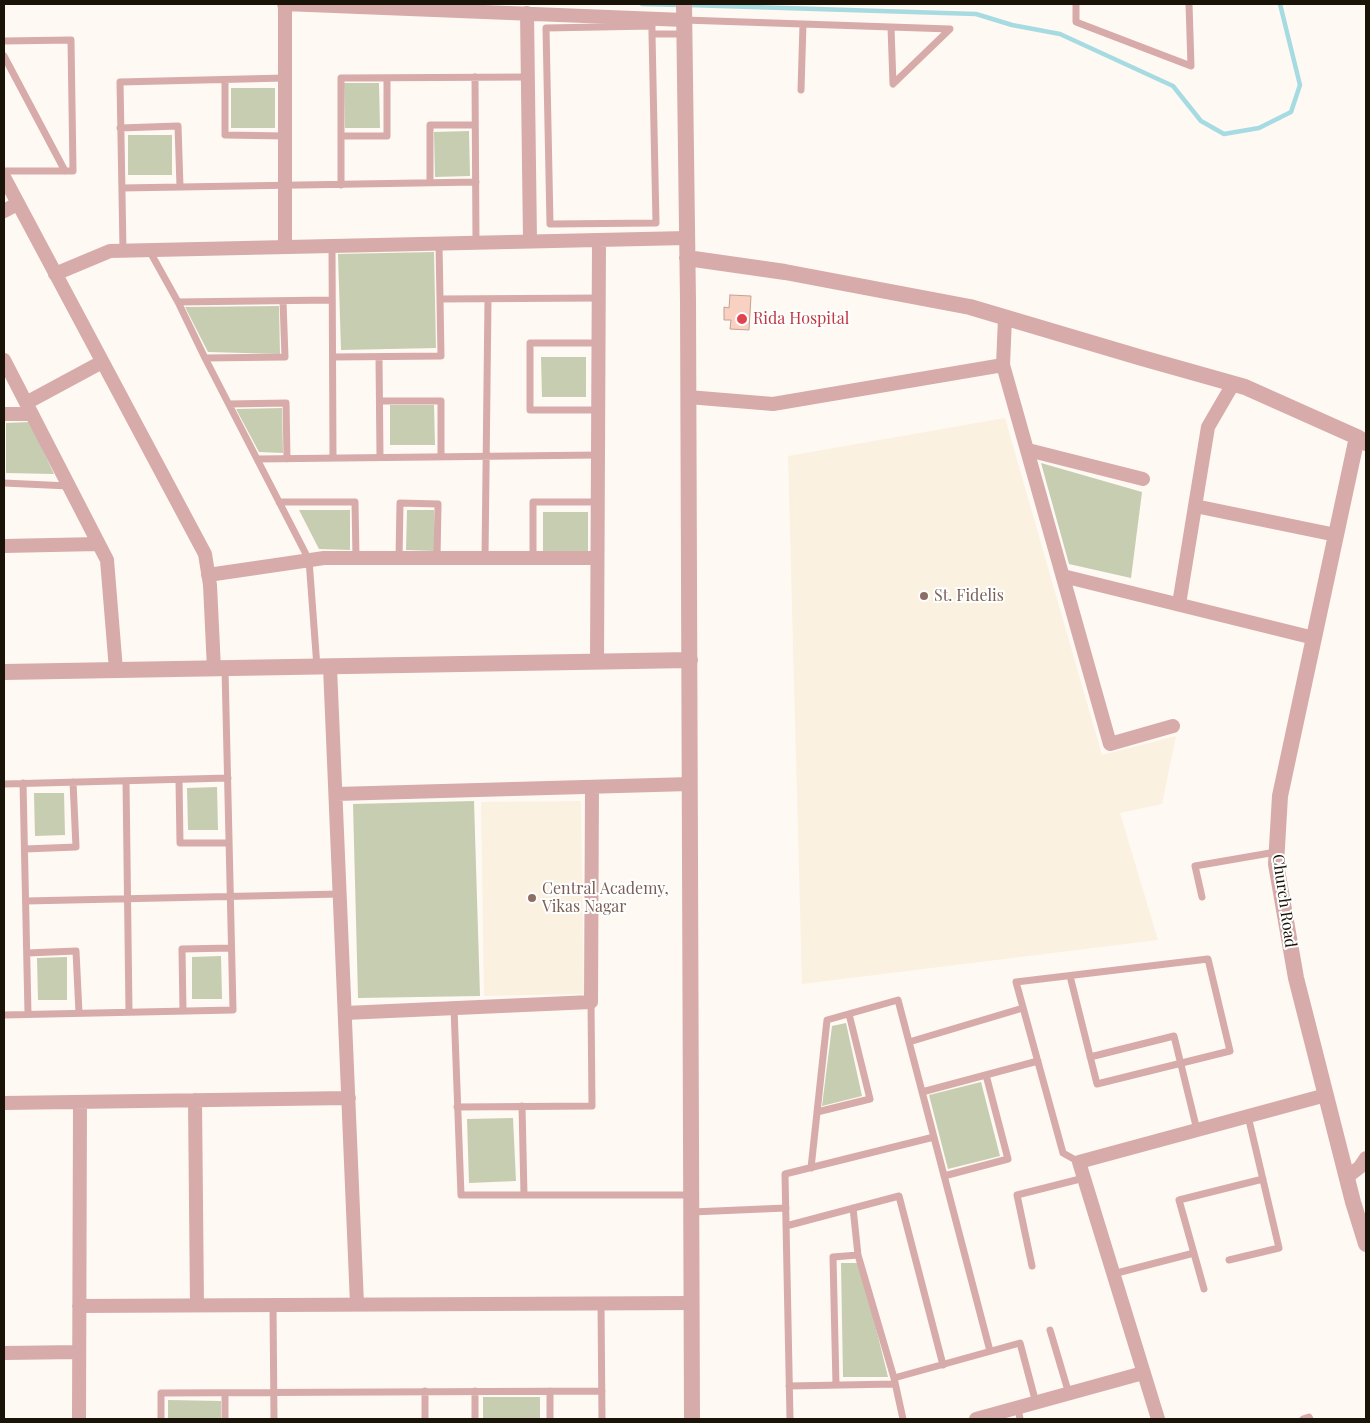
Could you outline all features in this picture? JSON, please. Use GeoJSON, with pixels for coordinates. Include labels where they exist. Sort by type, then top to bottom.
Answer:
{"type":"FeatureCollection","features":[{"type":"Feature","properties":{"kind":"street"},"geometry":{"type":"LineString","coordinates":[[284,247],[284,4],[684,17],[690,660],[692,1419]]}},
{"type":"Feature","properties":{"kind":"street"},"geometry":{"type":"LineString","coordinates":[[527,13],[530,242]]}},
{"type":"Feature","properties":{"kind":"street"},"geometry":{"type":"LineString","coordinates":[[4,177],[205,554],[219,668]]}},
{"type":"Feature","properties":{"kind":"street"},"geometry":{"type":"LineString","coordinates":[[4,211],[17,204]]}},
{"type":"Feature","properties":{"kind":"street"},"geometry":{"type":"LineString","coordinates":[[55,274],[110,250],[687,238]]}},
{"type":"Feature","properties":{"kind":"street"},"geometry":{"type":"LineString","coordinates":[[597,662],[599,240]]}},
{"type":"Feature","properties":{"kind":"street"},"geometry":{"type":"LineString","coordinates":[[687,258],[785,272],[970,307],[1245,387],[1362,440]]}},
{"type":"Feature","properties":{"kind":"street"},"geometry":{"type":"LineString","coordinates":[[1005,318],[1003,365],[1110,744],[1173,726]]}},
{"type":"Feature","properties":{"kind":"street"},"geometry":{"type":"LineString","coordinates":[[4,360],[108,560],[116,670]]}},
{"type":"Feature","properties":{"kind":"street"},"geometry":{"type":"LineString","coordinates":[[4,414],[29,408],[102,362]]}},
{"type":"Feature","properties":{"kind":"street"},"geometry":{"type":"LineString","coordinates":[[688,397],[773,404],[1003,365]]}},
{"type":"Feature","properties":{"kind":"street"},"geometry":{"type":"LineString","coordinates":[[1179,604],[1208,427],[1233,384]]}},
{"type":"Feature","properties":{"kind":"street","name":"Church Road"},"geometry":{"type":"LineString","coordinates":[[1362,440],[1336,535],[1280,796],[1276,864],[1296,978],[1366,1244]]}},
{"type":"Feature","properties":{"kind":"street"},"geometry":{"type":"LineString","coordinates":[[1028,450],[1143,479]]}},
{"type":"Feature","properties":{"kind":"street"},"geometry":{"type":"LineString","coordinates":[[1195,506],[1336,535]]}},
{"type":"Feature","properties":{"kind":"street"},"geometry":{"type":"LineString","coordinates":[[4,546],[99,544]]}},
{"type":"Feature","properties":{"kind":"street"},"geometry":{"type":"LineString","coordinates":[[208,576],[324,558],[597,558]]}},
{"type":"Feature","properties":{"kind":"street"},"geometry":{"type":"LineString","coordinates":[[1063,576],[1314,638]]}},
{"type":"Feature","properties":{"kind":"street"},"geometry":{"type":"LineString","coordinates":[[4,672],[690,660]]}},
{"type":"Feature","properties":{"kind":"street"},"geometry":{"type":"LineString","coordinates":[[324,667],[336,794],[357,1304]]}},
{"type":"Feature","properties":{"kind":"street"},"geometry":{"type":"LineString","coordinates":[[336,794],[690,784]]}},
{"type":"Feature","properties":{"kind":"street"},"geometry":{"type":"LineString","coordinates":[[345,1013],[591,1002],[592,787]]}},
{"type":"Feature","properties":{"kind":"street"},"geometry":{"type":"LineString","coordinates":[[1158,1419],[1079,1162],[1326,1095]]}},
{"type":"Feature","properties":{"kind":"street"},"geometry":{"type":"LineString","coordinates":[[4,1103],[349,1098]]}},
{"type":"Feature","properties":{"kind":"street"},"geometry":{"type":"LineString","coordinates":[[196,1100],[197,1305]]}},
{"type":"Feature","properties":{"kind":"street"},"geometry":{"type":"LineString","coordinates":[[79,1419],[80,1102]]}},
{"type":"Feature","properties":{"kind":"street"},"geometry":{"type":"LineString","coordinates":[[1347,1177],[1360,1167],[1366,1158]]}},
{"type":"Feature","properties":{"kind":"street"},"geometry":{"type":"LineString","coordinates":[[79,1306],[692,1303]]}},
{"type":"Feature","properties":{"kind":"street"},"geometry":{"type":"LineString","coordinates":[[4,1353],[79,1352]]}},
{"type":"Feature","properties":{"kind":"street"},"geometry":{"type":"LineString","coordinates":[[976,1419],[1019,1413],[1036,1403],[1143,1373]]}},
{"type":"Feature","properties":{"kind":"lane"},"geometry":{"type":"LineString","coordinates":[[1076,4],[1076,22],[1191,66],[1189,4]]}},
{"type":"Feature","properties":{"kind":"lane"},"geometry":{"type":"LineString","coordinates":[[652,34],[684,17],[803,24],[891,27],[950,30],[893,84],[891,27]]}},
{"type":"Feature","properties":{"kind":"lane"},"geometry":{"type":"LineString","coordinates":[[801,90],[803,24]]}},
{"type":"Feature","properties":{"kind":"lane"},"geometry":{"type":"LineString","coordinates":[[652,26],[652,34],[656,223],[550,224],[546,28],[652,26]]}},
{"type":"Feature","properties":{"kind":"lane"},"geometry":{"type":"LineString","coordinates":[[4,41],[71,40],[73,171],[4,172]]}},
{"type":"Feature","properties":{"kind":"lane"},"geometry":{"type":"LineString","coordinates":[[4,56],[65,171]]}},
{"type":"Feature","properties":{"kind":"lane"},"geometry":{"type":"LineString","coordinates":[[341,184],[342,78],[528,77]]}},
{"type":"Feature","properties":{"kind":"lane"},"geometry":{"type":"LineString","coordinates":[[123,250],[120,82],[285,78]]}},
{"type":"Feature","properties":{"kind":"lane"},"geometry":{"type":"LineString","coordinates":[[341,136],[387,136],[387,78]]}},
{"type":"Feature","properties":{"kind":"lane"},"geometry":{"type":"LineString","coordinates":[[475,78],[476,243]]}},
{"type":"Feature","properties":{"kind":"lane"},"geometry":{"type":"LineString","coordinates":[[225,80],[225,135],[285,136]]}},
{"type":"Feature","properties":{"kind":"lane"},"geometry":{"type":"LineString","coordinates":[[430,182],[430,125],[475,125]]}},
{"type":"Feature","properties":{"kind":"lane"},"geometry":{"type":"LineString","coordinates":[[120,128],[178,126],[180,187]]}},
{"type":"Feature","properties":{"kind":"lane"},"geometry":{"type":"LineString","coordinates":[[122,188],[476,182]]}},
{"type":"Feature","properties":{"kind":"lane"},"geometry":{"type":"LineString","coordinates":[[333,357],[441,356],[439,244]]}},
{"type":"Feature","properties":{"kind":"lane"},"geometry":{"type":"LineString","coordinates":[[332,246],[333,458]]}},
{"type":"Feature","properties":{"kind":"lane"},"geometry":{"type":"LineString","coordinates":[[149,250],[178,302],[309,560],[324,667]]}},
{"type":"Feature","properties":{"kind":"lane"},"geometry":{"type":"LineString","coordinates":[[440,299],[599,298]]}},
{"type":"Feature","properties":{"kind":"lane"},"geometry":{"type":"LineString","coordinates":[[485,558],[488,299]]}},
{"type":"Feature","properties":{"kind":"lane"},"geometry":{"type":"LineString","coordinates":[[178,302],[332,300]]}},
{"type":"Feature","properties":{"kind":"lane"},"geometry":{"type":"LineString","coordinates":[[205,358],[285,357],[283,301]]}},
{"type":"Feature","properties":{"kind":"lane"},"geometry":{"type":"LineString","coordinates":[[598,343],[530,343],[530,410],[598,410]]}},
{"type":"Feature","properties":{"kind":"lane"},"geometry":{"type":"LineString","coordinates":[[379,357],[380,457]]}},
{"type":"Feature","properties":{"kind":"lane"},"geometry":{"type":"LineString","coordinates":[[380,401],[441,401],[441,457]]}},
{"type":"Feature","properties":{"kind":"lane"},"geometry":{"type":"LineString","coordinates":[[229,404],[286,403],[287,458]]}},
{"type":"Feature","properties":{"kind":"lane"},"geometry":{"type":"LineString","coordinates":[[257,459],[598,455]]}},
{"type":"Feature","properties":{"kind":"lane"},"geometry":{"type":"LineString","coordinates":[[4,483],[69,486]]}},
{"type":"Feature","properties":{"kind":"lane"},"geometry":{"type":"LineString","coordinates":[[279,502],[355,502],[356,558]]}},
{"type":"Feature","properties":{"kind":"lane"},"geometry":{"type":"LineString","coordinates":[[532,558],[533,502],[598,502]]}},
{"type":"Feature","properties":{"kind":"lane"},"geometry":{"type":"LineString","coordinates":[[399,558],[400,503],[438,504],[437,558]]}},
{"type":"Feature","properties":{"kind":"lane"},"geometry":{"type":"LineString","coordinates":[[4,1015],[232,1010],[228,778],[219,668]]}},
{"type":"Feature","properties":{"kind":"lane"},"geometry":{"type":"LineString","coordinates":[[4,784],[228,778]]}},
{"type":"Feature","properties":{"kind":"lane"},"geometry":{"type":"LineString","coordinates":[[179,780],[180,843],[229,843]]}},
{"type":"Feature","properties":{"kind":"lane"},"geometry":{"type":"LineString","coordinates":[[126,781],[129,1012]]}},
{"type":"Feature","properties":{"kind":"lane"},"geometry":{"type":"LineString","coordinates":[[25,849],[76,847],[73,782]]}},
{"type":"Feature","properties":{"kind":"lane"},"geometry":{"type":"LineString","coordinates":[[23,783],[28,1014]]}},
{"type":"Feature","properties":{"kind":"lane"},"geometry":{"type":"LineString","coordinates":[[1202,897],[1195,866],[1276,852]]}},
{"type":"Feature","properties":{"kind":"lane"},"geometry":{"type":"LineString","coordinates":[[26,901],[340,894]]}},
{"type":"Feature","properties":{"kind":"lane"},"geometry":{"type":"LineString","coordinates":[[183,1011],[182,949],[231,948]]}},
{"type":"Feature","properties":{"kind":"lane"},"geometry":{"type":"LineString","coordinates":[[27,953],[76,951],[79,1013]]}},
{"type":"Feature","properties":{"kind":"lane"},"geometry":{"type":"LineString","coordinates":[[1070,976],[1097,1084],[1230,1051],[1208,959],[1016,982],[1063,1153],[1079,1162]]}},
{"type":"Feature","properties":{"kind":"lane"},"geometry":{"type":"LineString","coordinates":[[811,1168],[827,1020],[898,1000],[990,1351]]}},
{"type":"Feature","properties":{"kind":"lane"},"geometry":{"type":"LineString","coordinates":[[457,1107],[592,1106],[591,1002]]}},
{"type":"Feature","properties":{"kind":"lane"},"geometry":{"type":"LineString","coordinates":[[454,1008],[461,1195],[692,1195]]}},
{"type":"Feature","properties":{"kind":"lane"},"geometry":{"type":"LineString","coordinates":[[909,1042],[1023,1008]]}},
{"type":"Feature","properties":{"kind":"lane"},"geometry":{"type":"LineString","coordinates":[[817,1112],[870,1099],[849,1014]]}},
{"type":"Feature","properties":{"kind":"lane"},"geometry":{"type":"LineString","coordinates":[[1090,1057],[1174,1036],[1197,1130]]}},
{"type":"Feature","properties":{"kind":"lane"},"geometry":{"type":"LineString","coordinates":[[922,1092],[1038,1062]]}},
{"type":"Feature","properties":{"kind":"lane"},"geometry":{"type":"LineString","coordinates":[[944,1176],[1008,1159],[986,1075]]}},
{"type":"Feature","properties":{"kind":"lane"},"geometry":{"type":"LineString","coordinates":[[522,1106],[524,1195]]}},
{"type":"Feature","properties":{"kind":"lane"},"geometry":{"type":"LineString","coordinates":[[1228,1260],[1279,1248],[1248,1116]]}},
{"type":"Feature","properties":{"kind":"lane"},"geometry":{"type":"LineString","coordinates":[[790,1419],[785,1174],[934,1137]]}},
{"type":"Feature","properties":{"kind":"lane"},"geometry":{"type":"LineString","coordinates":[[1032,1266],[1017,1196],[1084,1178]]}},
{"type":"Feature","properties":{"kind":"lane"},"geometry":{"type":"LineString","coordinates":[[1204,1289],[1179,1200],[1263,1179]]}},
{"type":"Feature","properties":{"kind":"lane"},"geometry":{"type":"LineString","coordinates":[[786,1226],[898,1196],[943,1365]]}},
{"type":"Feature","properties":{"kind":"lane"},"geometry":{"type":"LineString","coordinates":[[692,1212],[786,1208]]}},
{"type":"Feature","properties":{"kind":"lane"},"geometry":{"type":"LineString","coordinates":[[853,1208],[858,1255],[904,1419]]}},
{"type":"Feature","properties":{"kind":"lane"},"geometry":{"type":"LineString","coordinates":[[1113,1274],[1194,1253]]}},
{"type":"Feature","properties":{"kind":"lane"},"geometry":{"type":"LineString","coordinates":[[836,1385],[833,1257],[858,1255]]}},
{"type":"Feature","properties":{"kind":"lane"},"geometry":{"type":"LineString","coordinates":[[601,1304],[602,1419]]}},
{"type":"Feature","properties":{"kind":"lane"},"geometry":{"type":"LineString","coordinates":[[273,1305],[274,1419]]}},
{"type":"Feature","properties":{"kind":"lane"},"geometry":{"type":"LineString","coordinates":[[1050,1330],[1069,1394]]}},
{"type":"Feature","properties":{"kind":"lane"},"geometry":{"type":"LineString","coordinates":[[789,1386],[894,1381],[1020,1343],[1036,1403]]}},
{"type":"Feature","properties":{"kind":"lane"},"geometry":{"type":"LineString","coordinates":[[475,1391],[475,1419]]}},
{"type":"Feature","properties":{"kind":"lane"},"geometry":{"type":"LineString","coordinates":[[550,1391],[550,1419]]}},
{"type":"Feature","properties":{"kind":"lane"},"geometry":{"type":"LineString","coordinates":[[161,1419],[161,1393],[602,1391]]}},
{"type":"Feature","properties":{"kind":"lane"},"geometry":{"type":"LineString","coordinates":[[425,1392],[425,1419]]}},
{"type":"Feature","properties":{"kind":"lane"},"geometry":{"type":"LineString","coordinates":[[225,1393],[225,1419]]}},
{"type":"Feature","properties":{"kind":"lane"},"geometry":{"type":"LineString","coordinates":[[1302,1419],[1309,1417],[1310,1419]]}},
{"type":"Feature","properties":{"kind":"shaded area","name":"St. Fidelis"},"geometry":{"type":"Polygon","coordinates":[[[1005,418],[1102,755],[1176,736],[1162,804],[1120,813],[1158,940],[802,984],[788,456],[1005,418]]]}},
{"type":"Feature","properties":{"kind":"shaded area","name":"Central Academy, Vikas Nagar"},"geometry":{"type":"Polygon","coordinates":[[[581,801],[584,994],[484,996],[481,802],[581,801]]]}},
{"type":"Feature","properties":{"kind":"green space"},"geometry":{"type":"Polygon","coordinates":[[[344,83],[379,83],[380,128],[345,128],[344,83]]]}},
{"type":"Feature","properties":{"kind":"green space"},"geometry":{"type":"Polygon","coordinates":[[[231,88],[275,88],[275,128],[231,128],[231,88]]]}},
{"type":"Feature","properties":{"kind":"green space"},"geometry":{"type":"Polygon","coordinates":[[[469,131],[470,176],[435,177],[434,132],[469,131]]]}},
{"type":"Feature","properties":{"kind":"green space"},"geometry":{"type":"Polygon","coordinates":[[[128,135],[172,135],[172,175],[128,175],[128,135]]]}},
{"type":"Feature","properties":{"kind":"green space"},"geometry":{"type":"Polygon","coordinates":[[[434,252],[436,348],[341,350],[338,254],[434,252]]]}},
{"type":"Feature","properties":{"kind":"green space"},"geometry":{"type":"Polygon","coordinates":[[[279,306],[280,354],[208,352],[185,307],[279,306]]]}},
{"type":"Feature","properties":{"kind":"green space"},"geometry":{"type":"Polygon","coordinates":[[[541,357],[586,357],[586,397],[542,397],[541,357]]]}},
{"type":"Feature","properties":{"kind":"green space"},"geometry":{"type":"Polygon","coordinates":[[[390,405],[434,405],[435,445],[390,445],[390,405]]]}},
{"type":"Feature","properties":{"kind":"green space"},"geometry":{"type":"Polygon","coordinates":[[[282,408],[283,453],[259,452],[236,409],[282,408]]]}},
{"type":"Feature","properties":{"kind":"green space"},"geometry":{"type":"Polygon","coordinates":[[[30,422],[54,474],[6,473],[6,423],[30,422]]]}},
{"type":"Feature","properties":{"kind":"green space"},"geometry":{"type":"Polygon","coordinates":[[[1041,463],[1142,492],[1131,578],[1069,564],[1041,463]]]}},
{"type":"Feature","properties":{"kind":"green space"},"geometry":{"type":"Polygon","coordinates":[[[299,510],[350,510],[350,550],[319,549],[299,510]]]}},
{"type":"Feature","properties":{"kind":"green space"},"geometry":{"type":"Polygon","coordinates":[[[407,510],[434,510],[434,551],[406,550],[407,510]]]}},
{"type":"Feature","properties":{"kind":"green space"},"geometry":{"type":"Polygon","coordinates":[[[543,512],[588,512],[588,552],[543,552],[543,512]]]}},
{"type":"Feature","properties":{"kind":"green space"},"geometry":{"type":"Polygon","coordinates":[[[217,787],[218,830],[188,830],[187,788],[217,787]]]}},
{"type":"Feature","properties":{"kind":"green space"},"geometry":{"type":"Polygon","coordinates":[[[34,793],[64,793],[65,835],[35,836],[34,793]]]}},
{"type":"Feature","properties":{"kind":"green space"},"geometry":{"type":"Polygon","coordinates":[[[474,801],[480,996],[358,998],[353,804],[474,801]]]}},
{"type":"Feature","properties":{"kind":"green space"},"geometry":{"type":"Polygon","coordinates":[[[221,956],[222,999],[192,999],[192,957],[221,956]]]}},
{"type":"Feature","properties":{"kind":"green space"},"geometry":{"type":"Polygon","coordinates":[[[67,957],[67,1000],[38,1000],[37,958],[67,957]]]}},
{"type":"Feature","properties":{"kind":"green space"},"geometry":{"type":"Polygon","coordinates":[[[846,1023],[862,1096],[822,1106],[832,1026],[846,1023]]]}},
{"type":"Feature","properties":{"kind":"green space"},"geometry":{"type":"Polygon","coordinates":[[[981,1082],[1000,1156],[948,1169],[929,1095],[981,1082]]]}},
{"type":"Feature","properties":{"kind":"green space"},"geometry":{"type":"Polygon","coordinates":[[[513,1118],[516,1181],[469,1183],[467,1119],[513,1118]]]}},
{"type":"Feature","properties":{"kind":"green space"},"geometry":{"type":"Polygon","coordinates":[[[841,1263],[860,1263],[888,1377],[843,1377],[841,1263]]]}},
{"type":"Feature","properties":{"kind":"green space"},"geometry":{"type":"Polygon","coordinates":[[[483,1397],[540,1397],[540,1419],[483,1419],[483,1397]]]}},
{"type":"Feature","properties":{"kind":"green space"},"geometry":{"type":"Polygon","coordinates":[[[168,1400],[221,1401],[221,1419],[168,1419],[168,1400]]]}},
{"type":"Feature","properties":{"kind":"building"},"geometry":{"type":"Polygon","coordinates":[[[730,295],[751,296],[749,330],[730,329],[731,320],[724,320],[724,307],[729,308],[730,295]]]}},
{"type":"Feature","properties":{"kind":"waterway"},"geometry":{"type":"LineString","coordinates":[[642,4],[680,5]]}},
{"type":"Feature","properties":{"kind":"waterway"},"geometry":{"type":"LineString","coordinates":[[688,5],[976,14],[1012,25],[1060,34],[1173,86],[1201,121],[1224,134],[1259,128],[1291,112],[1300,85],[1280,4]]}},
{"type":"Feature","properties":{"kind":"place","name":"Rida Hospital"},"geometry":{"type":"Point","coordinates":[742,319]}},
{"type":"Feature","properties":{"kind":"place","name":"St. Fidelis"},"geometry":{"type":"Point","coordinates":[924,596]}},
{"type":"Feature","properties":{"kind":"place","name":"Central Academy, Vikas Nagar"},"geometry":{"type":"Point","coordinates":[532,898]}}]}
